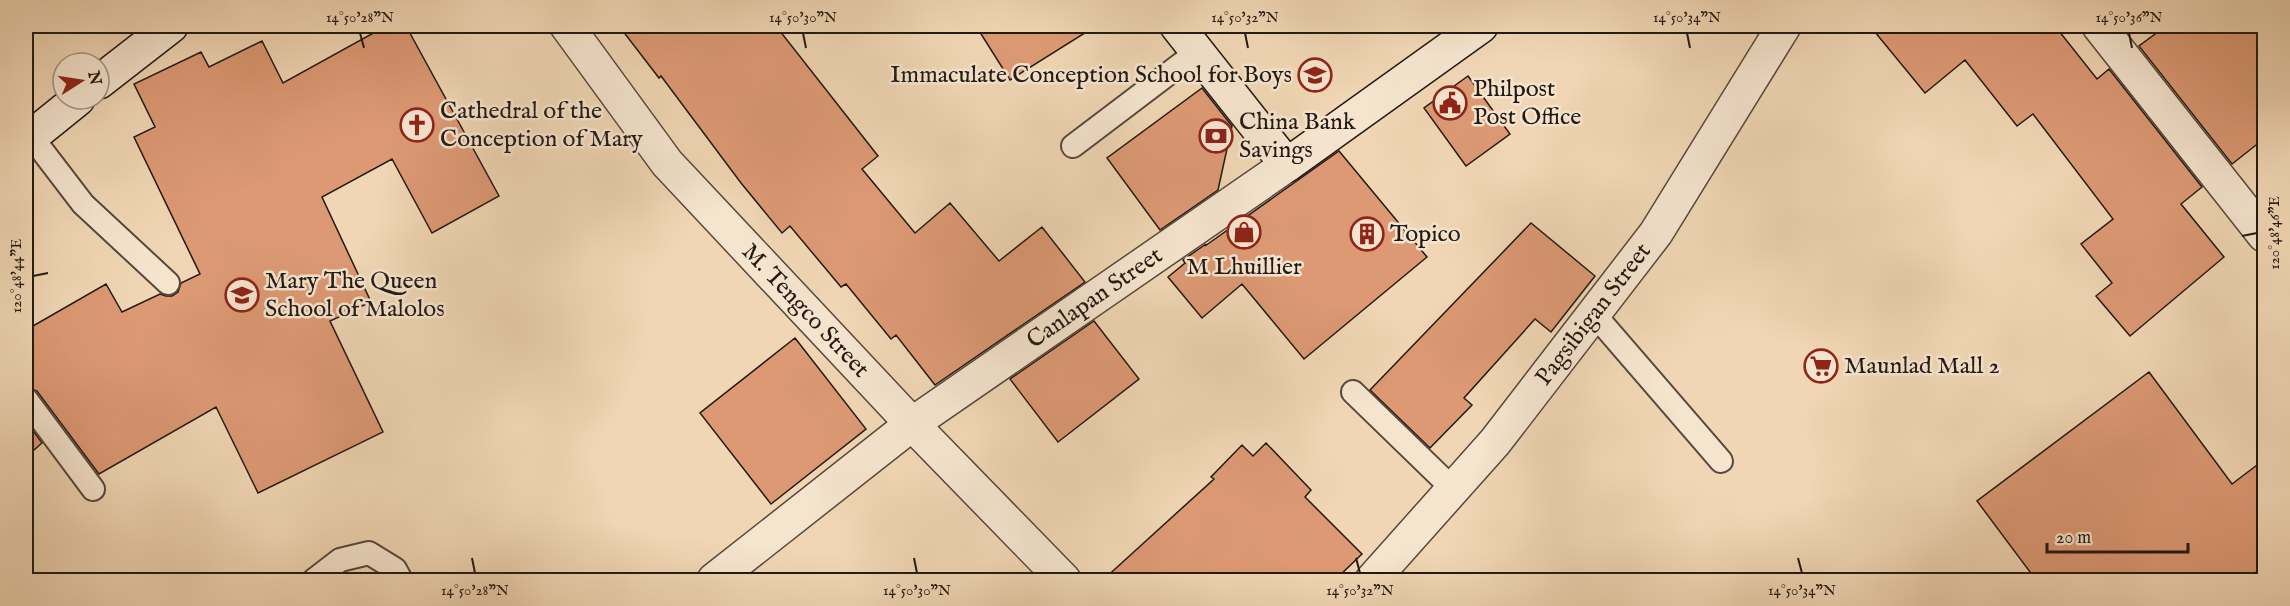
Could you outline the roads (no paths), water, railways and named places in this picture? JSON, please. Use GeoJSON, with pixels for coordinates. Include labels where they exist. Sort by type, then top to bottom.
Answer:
{"type":"FeatureCollection","features":[{"type":"Feature","properties":{"kind":"street"},"geometry":{"type":"LineString","coordinates":[[111,73],[171,26]]}},
{"type":"Feature","properties":{"kind":"street","name":"M. Tengco Street"},"geometry":{"type":"LineString","coordinates":[[567,26],[666,163],[912,424],[1064,580]]}},
{"type":"Feature","properties":{"kind":"street"},"geometry":{"type":"LineString","coordinates":[[1177,26],[1287,165]]}},
{"type":"Feature","properties":{"kind":"street","name":"Canlapan Street"},"geometry":{"type":"LineString","coordinates":[[714,580],[912,424],[1287,165],[1481,26]]}},
{"type":"Feature","properties":{"kind":"street","name":"Pagsibigan Street"},"geometry":{"type":"LineString","coordinates":[[1372,580],[1495,442],[1656,232],[1784,26]]}},
{"type":"Feature","properties":{"kind":"street"},"geometry":{"type":"LineString","coordinates":[[2099,26],[2265,235]]}},
{"type":"Feature","properties":{"kind":"street"},"geometry":{"type":"LineString","coordinates":[[28,139],[63,111]]}},
{"type":"Feature","properties":{"kind":"lane"},"geometry":{"type":"LineString","coordinates":[[1073,146],[1197,52]]}},
{"type":"Feature","properties":{"kind":"lane"},"geometry":{"type":"LineString","coordinates":[[28,139],[83,204],[168,283]]}},
{"type":"Feature","properties":{"kind":"lane"},"geometry":{"type":"LineString","coordinates":[[1594,314],[1722,461]]}},
{"type":"Feature","properties":{"kind":"lane"},"geometry":{"type":"LineString","coordinates":[[1353,392],[1453,489]]}},
{"type":"Feature","properties":{"kind":"lane"},"geometry":{"type":"LineString","coordinates":[[26,399],[93,489]]}},
{"type":"Feature","properties":{"kind":"lane"},"geometry":{"type":"LineString","coordinates":[[314,580],[340,560],[369,553],[396,569],[401,580]]}},
{"type":"Feature","properties":{"kind":"place","name":"Immaculate Conception School for Boys"},"geometry":{"type":"Point","coordinates":[1315,75]}},
{"type":"Feature","properties":{"kind":"place","name":"Philpost Post Office"},"geometry":{"type":"Point","coordinates":[1450,103]}},
{"type":"Feature","properties":{"kind":"place","name":"Cathedral of the Conception of Mary"},"geometry":{"type":"Point","coordinates":[417,125]}},
{"type":"Feature","properties":{"kind":"place","name":"China Bank Savings"},"geometry":{"type":"Point","coordinates":[1216,136]}},
{"type":"Feature","properties":{"kind":"place","name":"M Lhuillier"},"geometry":{"type":"Point","coordinates":[1244,232]}},
{"type":"Feature","properties":{"kind":"place","name":"Topico"},"geometry":{"type":"Point","coordinates":[1367,234]}},
{"type":"Feature","properties":{"kind":"place","name":"Mary The Queen School of Malolos"},"geometry":{"type":"Point","coordinates":[242,295]}},
{"type":"Feature","properties":{"kind":"place","name":"Maunlad Mall 2"},"geometry":{"type":"Point","coordinates":[1821,366]}}]}
